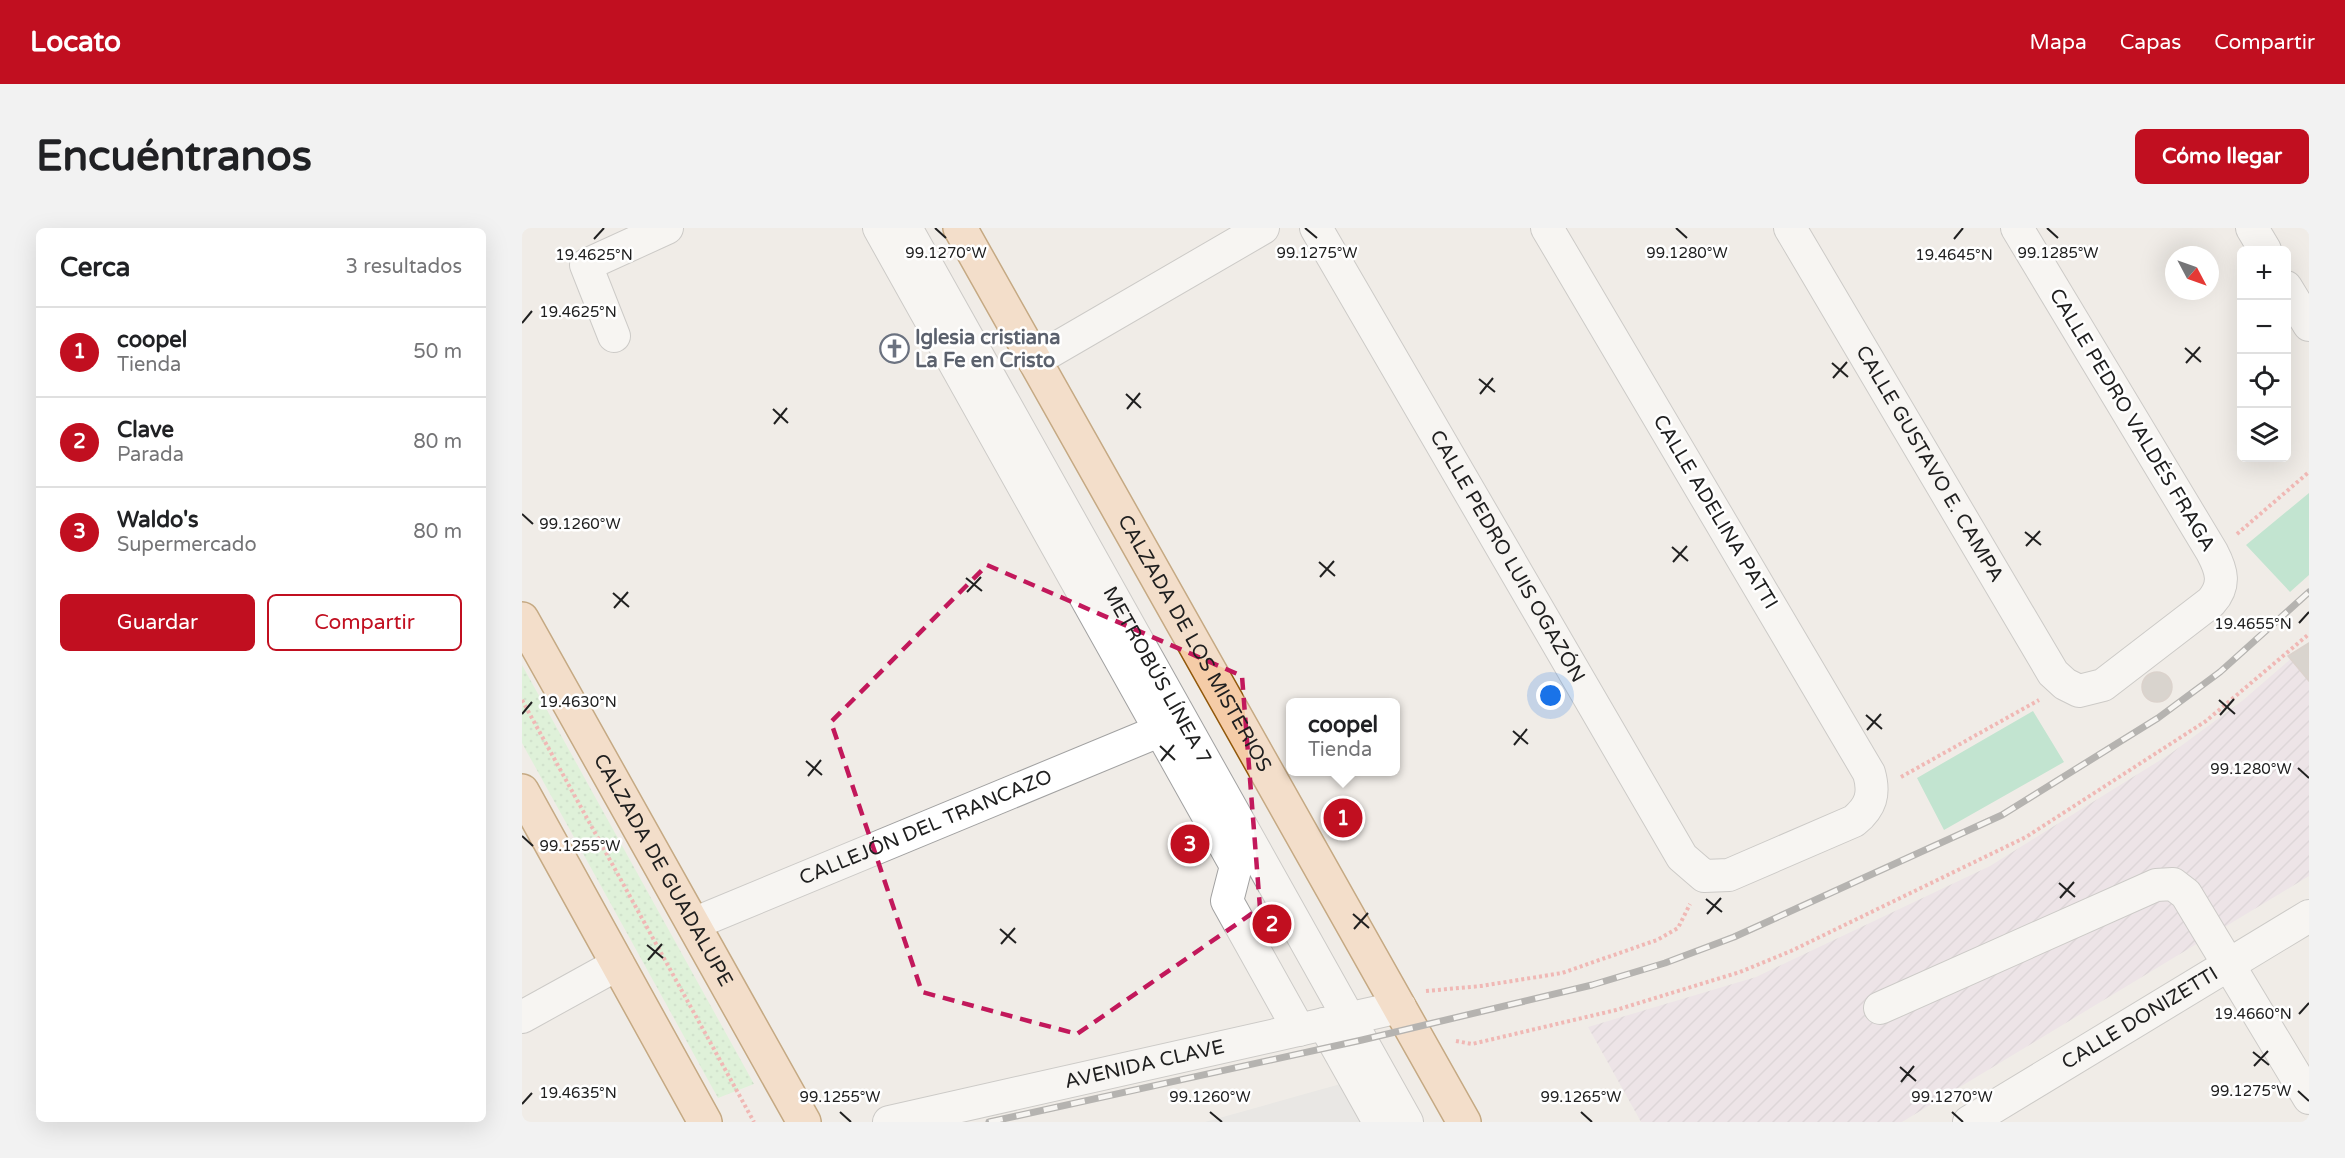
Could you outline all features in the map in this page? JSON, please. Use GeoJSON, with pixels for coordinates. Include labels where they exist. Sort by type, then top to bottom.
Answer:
{"type":"FeatureCollection","features":[{"type":"Feature","properties":{"kind":"main road","name":"CALZADA DE LOS MISTERIOS"},"geometry":{"type":"LineString","coordinates":[[960,228],[1464,1122]]}},
{"type":"Feature","properties":{"kind":"main road","name":"CALZADA DE GUADALUPE"},"geometry":{"type":"LineString","coordinates":[[522,620],[804,1122]]}},
{"type":"Feature","properties":{"kind":"main road"},"geometry":{"type":"LineString","coordinates":[[522,791],[705,1122]]}},
{"type":"Feature","properties":{"kind":"street"},"geometry":{"type":"LineString","coordinates":[[614,336],[586,265],[667,228]]}},
{"type":"Feature","properties":{"kind":"street"},"geometry":{"type":"LineString","coordinates":[[879,228],[1236,866],[1227,901],[1324,1024],[1379,1122]]}},
{"type":"Feature","properties":{"kind":"street","name":"METROBÚS LÍNEA 7"},"geometry":{"type":"LineString","coordinates":[[906,228],[1324,1024],[1407,1122]]}},
{"type":"Feature","properties":{"kind":"street"},"geometry":{"type":"LineString","coordinates":[[1034,361],[1263,228]]}},
{"type":"Feature","properties":{"kind":"street","name":"CALLE PEDRO LUIS OGAZÓN"},"geometry":{"type":"LineString","coordinates":[[1316,228],[1682,857],[1704,876]]}},
{"type":"Feature","properties":{"kind":"street","name":"CALLE ADELINA PATTI"},"geometry":{"type":"LineString","coordinates":[[1547,228],[1869,773],[1872,797]]}},
{"type":"Feature","properties":{"kind":"street","name":"CALLE GUSTAVO E. CAMPA"},"geometry":{"type":"LineString","coordinates":[[1790,228],[2053,673],[2072,688]]}},
{"type":"Feature","properties":{"kind":"street","name":"CALLE PEDRO VALDÉS FRAGA"},"geometry":{"type":"LineString","coordinates":[[2017,228],[2212,552],[2221,571],[2223,583],[2219,593],[2211,602],[2103,685],[2072,688]]}},
{"type":"Feature","properties":{"kind":"street"},"geometry":{"type":"LineString","coordinates":[[2252,228],[2263,246]]}},
{"type":"Feature","properties":{"kind":"street"},"geometry":{"type":"LineString","coordinates":[[2291,295],[2309,325]]}},
{"type":"Feature","properties":{"kind":"street","name":"CALLEJÓN DEL TRANCAZO"},"geometry":{"type":"LineString","coordinates":[[693,924],[1159,731]]}},
{"type":"Feature","properties":{"kind":"street"},"geometry":{"type":"LineString","coordinates":[[1704,876],[1729,875],[1854,821],[1865,812],[1872,797]]}},
{"type":"Feature","properties":{"kind":"street"},"geometry":{"type":"LineString","coordinates":[[1880,1008],[2164,883],[2180,888],[2186,894],[2210,938],[2229,963],[2309,1098]]}},
{"type":"Feature","properties":{"kind":"street","name":"CALLE DONIZETTI"},"geometry":{"type":"LineString","coordinates":[[1969,1122],[2309,916]]}},
{"type":"Feature","properties":{"kind":"street"},"geometry":{"type":"LineString","coordinates":[[522,1017],[618,964]]}},
{"type":"Feature","properties":{"kind":"street","name":"AVENIDA CLAVE"},"geometry":{"type":"LineString","coordinates":[[889,1122],[1324,1024],[1396,1001]]}},
{"type":"Feature","properties":{"kind":"path"},"geometry":{"type":"LineString","coordinates":[[2212,552],[2231,539],[2309,472]]}},
{"type":"Feature","properties":{"kind":"path"},"geometry":{"type":"LineString","coordinates":[[1419,1042],[1445,1038],[1472,1044],[1616,1010],[1740,972],[1791,951],[2026,837],[2206,721],[2309,634]]}},
{"type":"Feature","properties":{"kind":"path"},"geometry":{"type":"LineString","coordinates":[[1872,797],[2072,688]]}},
{"type":"Feature","properties":{"kind":"path"},"geometry":{"type":"LineString","coordinates":[[522,700],[754,1122]]}},
{"type":"Feature","properties":{"kind":"path"},"geometry":{"type":"LineString","coordinates":[[1396,1001],[1562,973],[1657,940],[1678,928],[1704,876]]}},
{"type":"Feature","properties":{"kind":"highlighted area"},"geometry":{"type":"Polygon","coordinates":[[[987,565],[1242,676],[1260,908],[1077,1034],[922,992],[831,722],[987,565]]]}},
{"type":"Feature","properties":{"kind":"shaded area"},"geometry":{"type":"Polygon","coordinates":[[[2309,643],[2309,876],[1902,1122],[1641,1122],[1588,1027],[1756,977],[1990,866],[2170,754],[2242,701],[2309,643]]]}},
{"type":"Feature","properties":{"kind":"shaded area"},"geometry":{"type":"Polygon","coordinates":[[[1351,1081],[1374,1122],[1205,1122],[1351,1081]]]}},
{"type":"Feature","properties":{"kind":"green space"},"geometry":{"type":"Polygon","coordinates":[[[2309,493],[2309,575],[2290,592],[2246,545],[2309,493]]]}},
{"type":"Feature","properties":{"kind":"green space"},"geometry":{"type":"Polygon","coordinates":[[[522,665],[754,1084],[718,1098],[522,743],[522,665]]]}},
{"type":"Feature","properties":{"kind":"green space"},"geometry":{"type":"Polygon","coordinates":[[[2033,711],[2064,762],[1944,830],[1917,778],[2033,711]]]}},
{"type":"Feature","properties":{"kind":"building"},"geometry":{"type":"Polygon","coordinates":[[[2309,643],[2309,681],[2288,656],[2309,643]]]}},
{"type":"Feature","properties":{"kind":"building"},"geometry":{"type":"Polygon","coordinates":[[[2157,672],[2168,676],[2172,687],[2168,698],[2157,702],[2146,698],[2142,687],[2146,676],[2157,672]]]}},
{"type":"Feature","properties":{"kind":"railway"},"geometry":{"type":"LineString","coordinates":[[989,1122],[1362,1040],[1592,985],[1665,963],[1734,937],[2002,815],[2158,718],[2220,672],[2309,592]]}},
{"type":"Feature","properties":{"kind":"place","name":"Iglesia cristiana La Fe en Cristo"},"geometry":{"type":"Point","coordinates":[894,349]}},
{"type":"Feature","properties":{"kind":"place","name":"coopel"},"geometry":{"type":"Point","coordinates":[1343,818]}},
{"type":"Feature","properties":{"kind":"place","name":"Waldo's"},"geometry":{"type":"Point","coordinates":[1190,844]}},
{"type":"Feature","properties":{"kind":"place","name":"Clave"},"geometry":{"type":"Point","coordinates":[1272,924]}}]}
